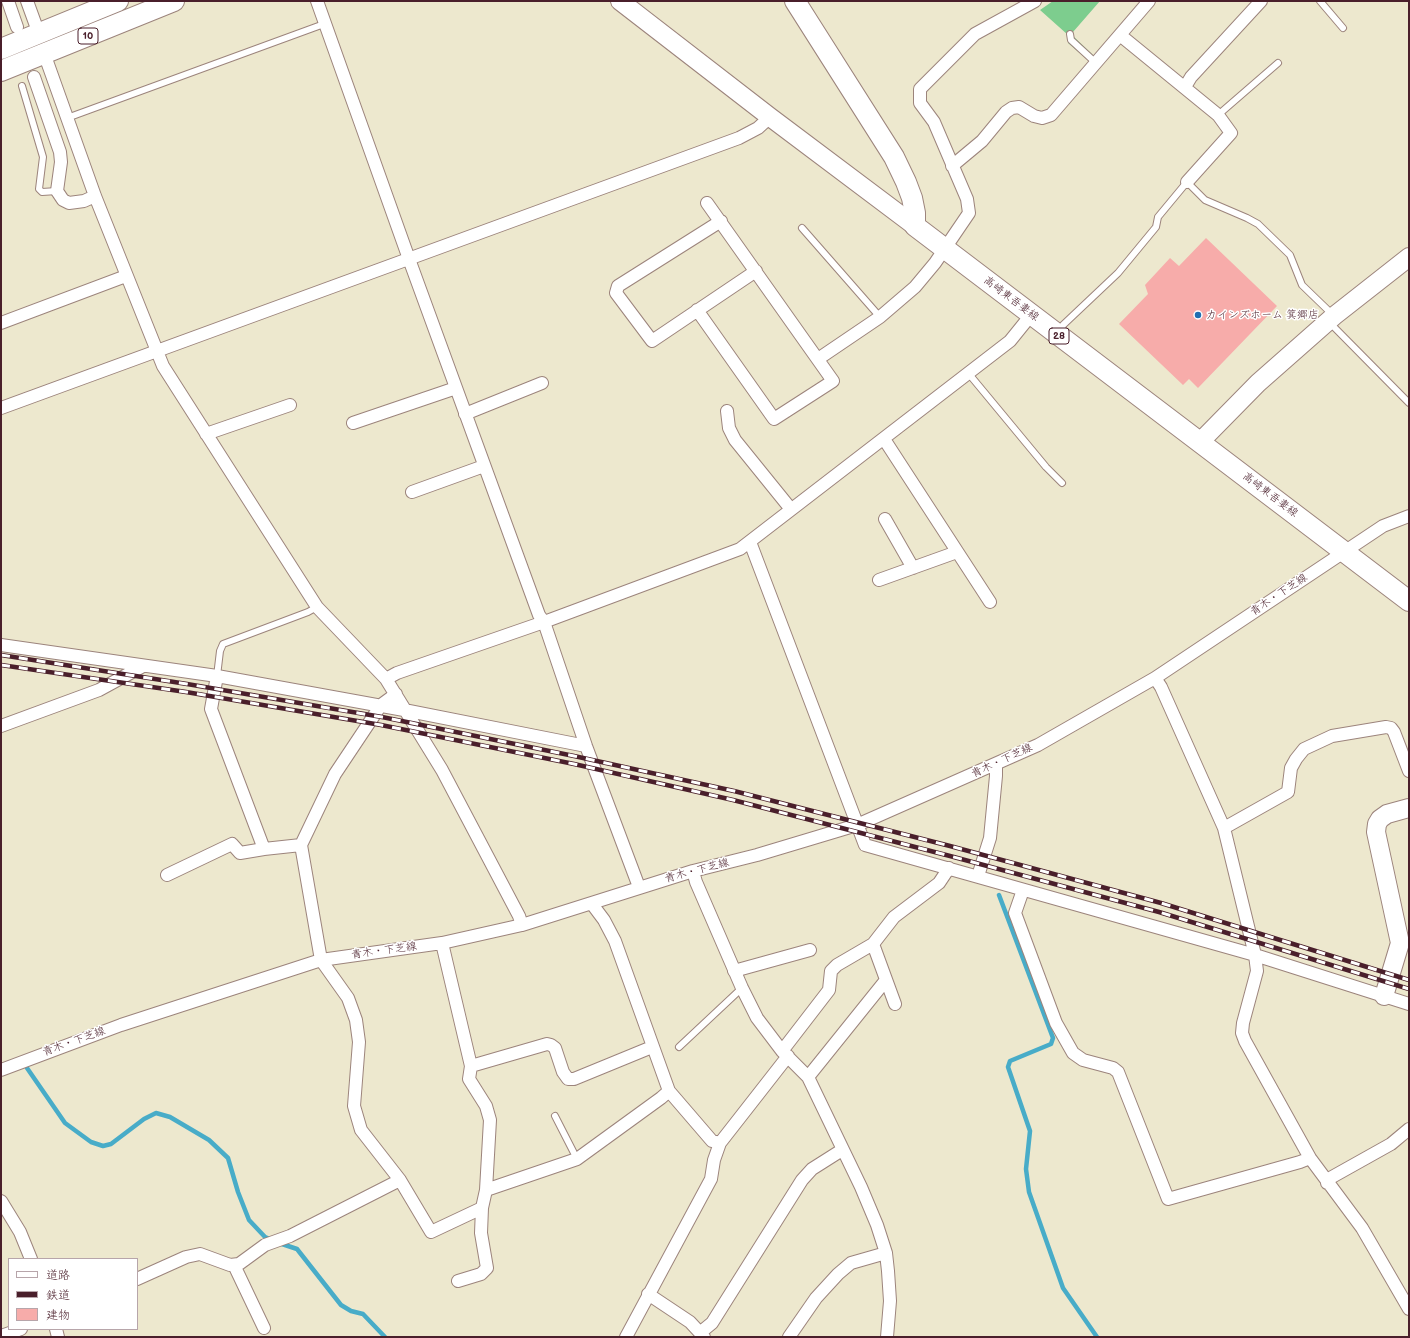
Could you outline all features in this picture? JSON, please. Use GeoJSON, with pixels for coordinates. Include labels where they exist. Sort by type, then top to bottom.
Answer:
{"type":"FeatureCollection","features":[{"type":"Feature","properties":{"kind":"main road","name":"10"},"geometry":{"type":"LineString","coordinates":[[1,49],[118,1]]}},
{"type":"Feature","properties":{"kind":"main road","name":"10"},"geometry":{"type":"LineString","coordinates":[[1,71],[174,1]]}},
{"type":"Feature","properties":{"kind":"main road"},"geometry":{"type":"LineString","coordinates":[[795,1],[894,157],[912,198],[915,213],[915,226]]}},
{"type":"Feature","properties":{"kind":"main road","name":"高崎東吾妻線"},"geometry":{"type":"LineString","coordinates":[[915,226],[1409,600]]}},
{"type":"Feature","properties":{"kind":"street"},"geometry":{"type":"LineString","coordinates":[[8,1],[17,27]]}},
{"type":"Feature","properties":{"kind":"street"},"geometry":{"type":"LineString","coordinates":[[27,1],[39,34]]}},
{"type":"Feature","properties":{"kind":"street"},"geometry":{"type":"LineString","coordinates":[[317,1],[465,414],[539,615],[544,622],[586,746],[639,887]]}},
{"type":"Feature","properties":{"kind":"street"},"geometry":{"type":"LineString","coordinates":[[620,1],[770,117],[915,226]]}},
{"type":"Feature","properties":{"kind":"street"},"geometry":{"type":"LineString","coordinates":[[818,359],[880,317],[924,277],[969,213],[967,199],[934,122],[920,103],[920,89],[975,34],[1035,1]]}},
{"type":"Feature","properties":{"kind":"street"},"geometry":{"type":"LineString","coordinates":[[952,166],[982,141],[1012,108],[1019,108],[1034,116],[1042,118],[1051,115],[1149,1]]}},
{"type":"Feature","properties":{"kind":"street"},"geometry":{"type":"LineString","coordinates":[[1185,87],[1192,77],[1261,1]]}},
{"type":"Feature","properties":{"kind":"street"},"geometry":{"type":"LineString","coordinates":[[1120,34],[1218,115],[1231,133],[1187,182]]}},
{"type":"Feature","properties":{"kind":"street"},"geometry":{"type":"LineString","coordinates":[[44,53],[95,196],[163,366],[317,607],[386,679],[396,694],[404,710],[442,770],[522,925]]}},
{"type":"Feature","properties":{"kind":"street"},"geometry":{"type":"LineString","coordinates":[[34,77],[60,152],[56,191],[63,200],[69,203],[84,201],[95,196]]}},
{"type":"Feature","properties":{"kind":"street"},"geometry":{"type":"LineString","coordinates":[[1,408],[739,138],[758,128],[770,117]]}},
{"type":"Feature","properties":{"kind":"street"},"geometry":{"type":"LineString","coordinates":[[697,310],[774,419],[833,381],[707,203]]}},
{"type":"Feature","properties":{"kind":"street"},"geometry":{"type":"LineString","coordinates":[[720,221],[618,286],[616,293],[652,341],[756,271]]}},
{"type":"Feature","properties":{"kind":"street"},"geometry":{"type":"LineString","coordinates":[[1200,442],[1258,383],[1331,319],[1409,257]]}},
{"type":"Feature","properties":{"kind":"street"},"geometry":{"type":"LineString","coordinates":[[1,323],[126,276]]}},
{"type":"Feature","properties":{"kind":"street"},"geometry":{"type":"LineString","coordinates":[[386,679],[397,673],[544,622],[740,549],[790,508],[969,374],[1010,341],[1032,315]]}},
{"type":"Feature","properties":{"kind":"street"},"geometry":{"type":"LineString","coordinates":[[465,414],[542,383]]}},
{"type":"Feature","properties":{"kind":"street"},"geometry":{"type":"LineString","coordinates":[[353,423],[456,388]]}},
{"type":"Feature","properties":{"kind":"street"},"geometry":{"type":"LineString","coordinates":[[206,434],[290,405]]}},
{"type":"Feature","properties":{"kind":"street"},"geometry":{"type":"LineString","coordinates":[[728,411],[729,428],[735,440],[790,508]]}},
{"type":"Feature","properties":{"kind":"street"},"geometry":{"type":"LineString","coordinates":[[884,439],[990,602]]}},
{"type":"Feature","properties":{"kind":"street"},"geometry":{"type":"LineString","coordinates":[[412,492],[484,466]]}},
{"type":"Feature","properties":{"kind":"street","name":"青木・下芝線"},"geometry":{"type":"LineString","coordinates":[[1,1070],[121,1025],[258,979],[321,960],[442,943],[522,925],[592,904],[639,887],[693,871],[757,855],[857,825],[996,765],[1038,745],[1155,678],[1383,526],[1409,516]]}},
{"type":"Feature","properties":{"kind":"street"},"geometry":{"type":"LineString","coordinates":[[885,519],[913,568]]}},
{"type":"Feature","properties":{"kind":"street"},"geometry":{"type":"LineString","coordinates":[[750,542],[865,845],[1256,955],[1409,1004]]}},
{"type":"Feature","properties":{"kind":"street"},"geometry":{"type":"LineString","coordinates":[[879,580],[957,552]]}},
{"type":"Feature","properties":{"kind":"street"},"geometry":{"type":"LineString","coordinates":[[1,645],[217,676],[404,710],[586,746]]}},
{"type":"Feature","properties":{"kind":"street"},"geometry":{"type":"LineString","coordinates":[[1,726],[99,690],[143,666]]}},
{"type":"Feature","properties":{"kind":"street"},"geometry":{"type":"LineString","coordinates":[[217,676],[211,709],[264,849]]}},
{"type":"Feature","properties":{"kind":"street"},"geometry":{"type":"LineString","coordinates":[[1155,678],[1161,687],[1224,828],[1256,955],[1256,971],[1242,1033],[1310,1158],[1327,1183],[1362,1228],[1409,1309]]}},
{"type":"Feature","properties":{"kind":"street"},"geometry":{"type":"LineString","coordinates":[[396,694],[381,706],[334,774],[301,845],[321,960],[348,998],[356,1020],[359,1042],[354,1106],[361,1130],[400,1180],[431,1232],[482,1208]]}},
{"type":"Feature","properties":{"kind":"street"},"geometry":{"type":"LineString","coordinates":[[1224,828],[1288,792],[1291,768],[1296,758],[1304,749],[1332,736],[1386,727],[1391,728],[1394,732],[1409,771]]}},
{"type":"Feature","properties":{"kind":"street"},"geometry":{"type":"LineString","coordinates":[[978,876],[990,838],[996,765]]}},
{"type":"Feature","properties":{"kind":"street"},"geometry":{"type":"LineString","coordinates":[[1384,996],[1400,943],[1376,832],[1377,824],[1380,819],[1387,814],[1409,808]]}},
{"type":"Feature","properties":{"kind":"street"},"geometry":{"type":"LineString","coordinates":[[167,875],[232,844],[240,854],[264,849],[301,845]]}},
{"type":"Feature","properties":{"kind":"street"},"geometry":{"type":"LineString","coordinates":[[626,1337],[711,1179],[714,1160],[720,1143],[785,1054],[829,990],[831,971],[837,965],[873,944],[894,917],[939,883],[949,868]]}},
{"type":"Feature","properties":{"kind":"street"},"geometry":{"type":"LineString","coordinates":[[693,871],[696,882],[734,971],[757,1018],[785,1054],[808,1077],[867,1199],[886,1253],[890,1301],[887,1337]]}},
{"type":"Feature","properties":{"kind":"street"},"geometry":{"type":"LineString","coordinates":[[1023,890],[1015,913],[1056,1023],[1073,1053],[1083,1060],[1113,1068],[1118,1072],[1168,1199],[1310,1158]]}},
{"type":"Feature","properties":{"kind":"street"},"geometry":{"type":"LineString","coordinates":[[592,904],[604,920],[615,940],[669,1091],[712,1140],[720,1143]]}},
{"type":"Feature","properties":{"kind":"street"},"geometry":{"type":"LineString","coordinates":[[442,943],[471,1066],[469,1079],[486,1106],[490,1120],[486,1190],[482,1208],[481,1233],[487,1268],[481,1274],[458,1281]]}},
{"type":"Feature","properties":{"kind":"street"},"geometry":{"type":"LineString","coordinates":[[873,944],[895,1004]]}},
{"type":"Feature","properties":{"kind":"street"},"geometry":{"type":"LineString","coordinates":[[734,971],[810,950]]}},
{"type":"Feature","properties":{"kind":"street"},"geometry":{"type":"LineString","coordinates":[[808,1077],[886,980]]}},
{"type":"Feature","properties":{"kind":"street"},"geometry":{"type":"LineString","coordinates":[[471,1066],[547,1044],[555,1048],[563,1072],[568,1079],[574,1080],[652,1047]]}},
{"type":"Feature","properties":{"kind":"street"},"geometry":{"type":"LineString","coordinates":[[486,1190],[577,1159],[669,1091]]}},
{"type":"Feature","properties":{"kind":"street"},"geometry":{"type":"LineString","coordinates":[[1327,1183],[1332,1177],[1391,1144],[1409,1129]]}},
{"type":"Feature","properties":{"kind":"street"},"geometry":{"type":"LineString","coordinates":[[648,1294],[670,1307],[702,1335],[712,1323],[802,1180],[812,1169],[842,1150]]}},
{"type":"Feature","properties":{"kind":"street"},"geometry":{"type":"LineString","coordinates":[[138,1279],[186,1257],[200,1254],[230,1265],[239,1264],[265,1245],[290,1236],[400,1180]]}},
{"type":"Feature","properties":{"kind":"street"},"geometry":{"type":"LineString","coordinates":[[1,1201],[20,1232],[31,1258]]}},
{"type":"Feature","properties":{"kind":"street"},"geometry":{"type":"LineString","coordinates":[[789,1337],[816,1298],[838,1274],[851,1264],[861,1259],[886,1253]]}},
{"type":"Feature","properties":{"kind":"street"},"geometry":{"type":"LineString","coordinates":[[234,1265],[264,1328]]}},
{"type":"Feature","properties":{"kind":"street"},"geometry":{"type":"LineString","coordinates":[[1,1336],[18,1330]]}},
{"type":"Feature","properties":{"kind":"lane"},"geometry":{"type":"LineString","coordinates":[[1320,1],[1343,28]]}},
{"type":"Feature","properties":{"kind":"lane"},"geometry":{"type":"LineString","coordinates":[[67,118],[324,24]]}},
{"type":"Feature","properties":{"kind":"lane"},"geometry":{"type":"LineString","coordinates":[[1070,34],[1071,40],[1096,62]]}},
{"type":"Feature","properties":{"kind":"lane"},"geometry":{"type":"LineString","coordinates":[[1218,115],[1278,63]]}},
{"type":"Feature","properties":{"kind":"lane"},"geometry":{"type":"LineString","coordinates":[[22,86],[43,157],[39,188],[42,192],[56,191]]}},
{"type":"Feature","properties":{"kind":"lane"},"geometry":{"type":"LineString","coordinates":[[1058,334],[1063,325],[1118,273],[1156,227],[1158,217],[1187,182],[1205,200],[1258,224],[1290,255],[1302,285],[1331,319],[1409,403]]}},
{"type":"Feature","properties":{"kind":"lane"},"geometry":{"type":"LineString","coordinates":[[802,228],[880,317]]}},
{"type":"Feature","properties":{"kind":"lane"},"geometry":{"type":"LineString","coordinates":[[969,374],[1046,467],[1062,483]]}},
{"type":"Feature","properties":{"kind":"lane"},"geometry":{"type":"LineString","coordinates":[[217,676],[220,651],[223,644],[308,612],[317,607]]}},
{"type":"Feature","properties":{"kind":"lane"},"geometry":{"type":"LineString","coordinates":[[679,1047],[742,988]]}},
{"type":"Feature","properties":{"kind":"lane"},"geometry":{"type":"LineString","coordinates":[[555,1116],[577,1159]]}},
{"type":"Feature","properties":{"kind":"green space"},"geometry":{"type":"Polygon","coordinates":[[[1053,1],[1100,1],[1073,32],[1073,36],[1094,56],[1089,61],[1068,43],[1068,35],[1040,10],[1053,1]]]}},
{"type":"Feature","properties":{"kind":"building","name":"カインズホーム 箕郷店"},"geometry":{"type":"Polygon","coordinates":[[[1206,238],[1277,306],[1198,388],[1189,379],[1183,385],[1119,324],[1148,294],[1145,285],[1170,258],[1179,266],[1206,238]]]}},
{"type":"Feature","properties":{"kind":"waterway"},"geometry":{"type":"LineString","coordinates":[[999,895],[1053,1038],[1051,1044],[1010,1061],[1008,1067],[1030,1131],[1026,1169],[1029,1192],[1063,1288],[1097,1337]]}},
{"type":"Feature","properties":{"kind":"waterway"},"geometry":{"type":"LineString","coordinates":[[27,1068],[65,1123],[91,1142],[103,1146],[111,1144],[144,1119],[156,1113],[170,1117],[209,1140],[228,1158],[238,1192],[249,1220],[265,1237],[272,1240]]}},
{"type":"Feature","properties":{"kind":"waterway"},"geometry":{"type":"LineString","coordinates":[[279,1243],[297,1249],[341,1305],[351,1311],[363,1314],[385,1337]]}},
{"type":"Feature","properties":{"kind":"railway"},"geometry":{"type":"LineString","coordinates":[[1,655],[187,684],[382,717],[574,756],[734,791],[950,846],[1161,903],[1409,980]]}},
{"type":"Feature","properties":{"kind":"railway"},"geometry":{"type":"LineString","coordinates":[[1,665],[186,692],[381,725],[574,764],[733,800],[1159,912],[1409,989]]}},
{"type":"Feature","properties":{"kind":"place","name":"カインズホーム 箕郷店"},"geometry":{"type":"Point","coordinates":[1198,315]}}]}
